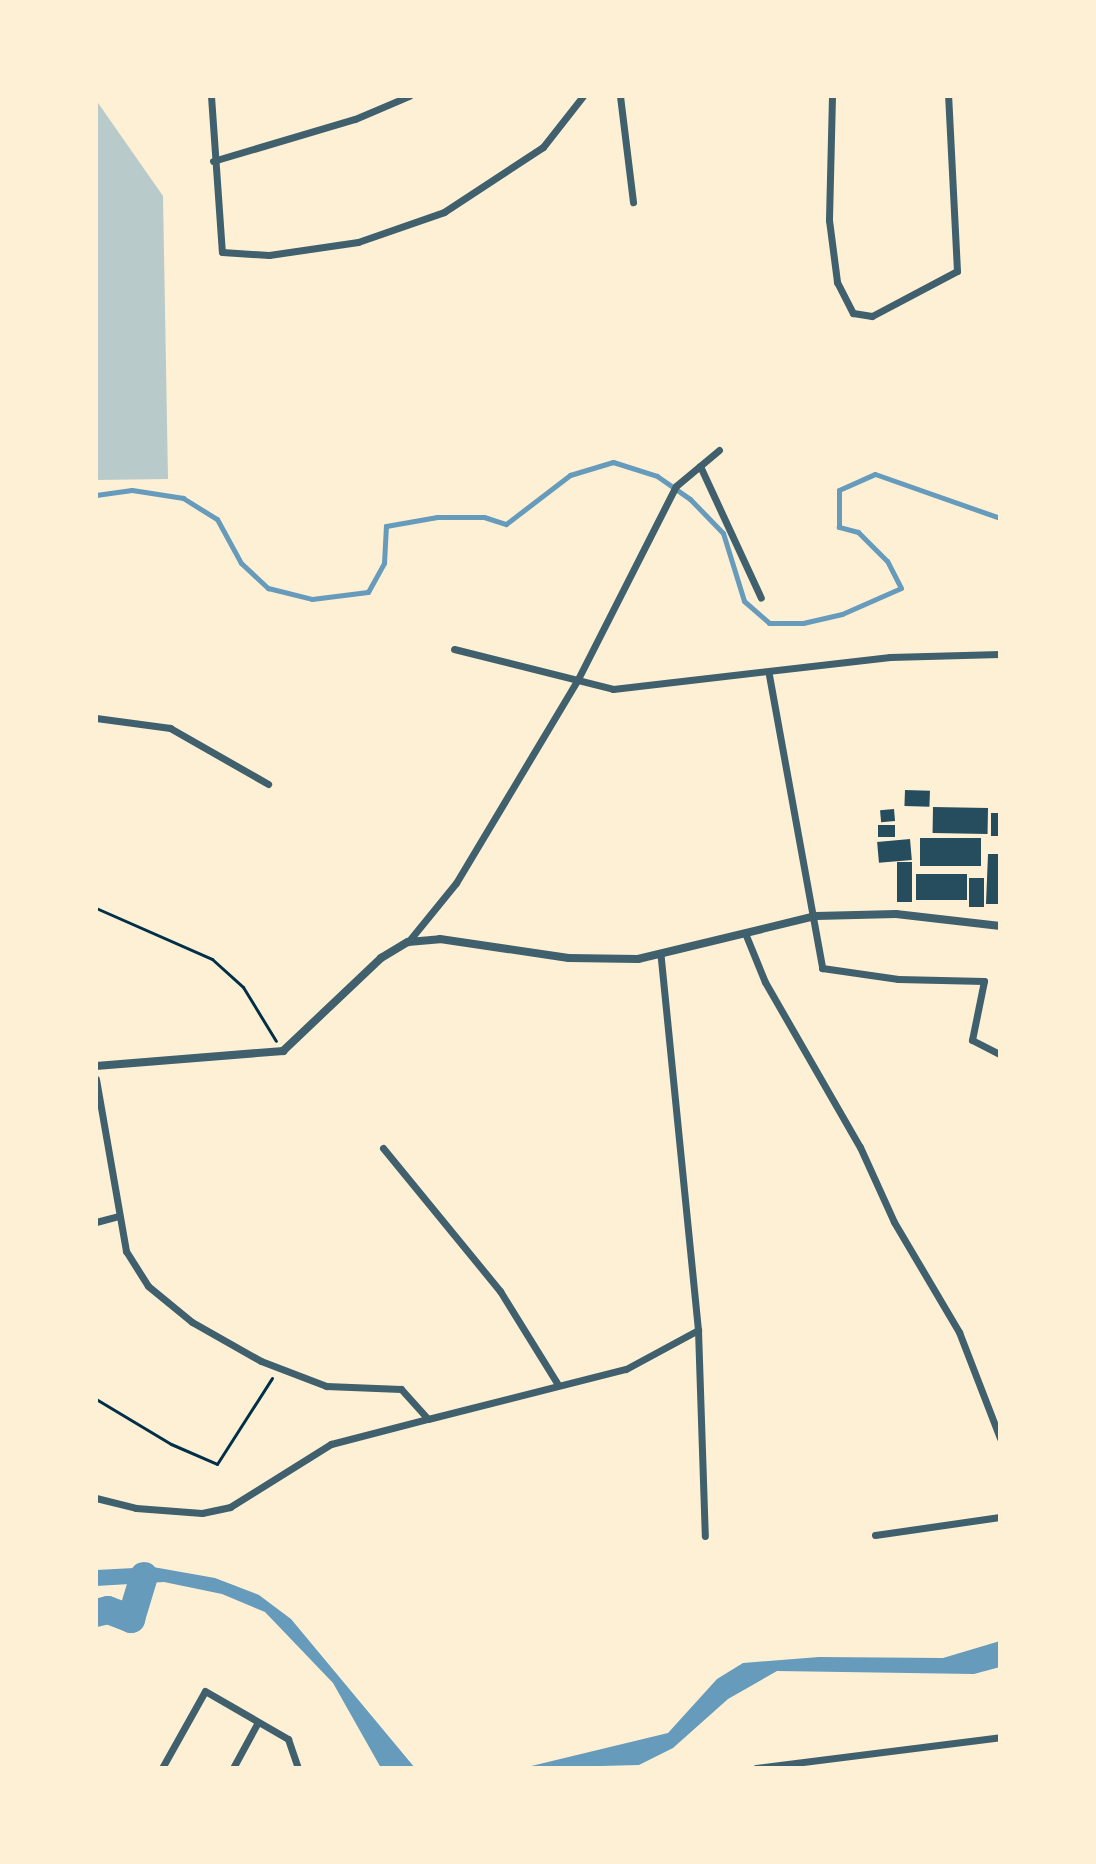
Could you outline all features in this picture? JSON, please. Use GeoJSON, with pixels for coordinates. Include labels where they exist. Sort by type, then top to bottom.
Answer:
{"type":"FeatureCollection","features":[{"type":"Feature","properties":{"kind":"street"},"geometry":{"type":"LineString","coordinates":[[211,96],[213,161],[222,252],[269,255],[358,242],[444,212],[543,147],[583,96]]}},
{"type":"Feature","properties":{"kind":"street"},"geometry":{"type":"LineString","coordinates":[[213,161],[355,119],[409,96]]}},
{"type":"Feature","properties":{"kind":"street"},"geometry":{"type":"LineString","coordinates":[[620,96],[633,202]]}},
{"type":"Feature","properties":{"kind":"street"},"geometry":{"type":"LineString","coordinates":[[832,96],[829,220],[837,282],[853,313],[872,316],[957,271],[948,96]]}},
{"type":"Feature","properties":{"kind":"street"},"geometry":{"type":"LineString","coordinates":[[96,1066],[283,1051],[381,958],[408,942],[456,883],[578,679],[676,486],[719,450]]}},
{"type":"Feature","properties":{"kind":"street"},"geometry":{"type":"LineString","coordinates":[[700,466],[761,598]]}},
{"type":"Feature","properties":{"kind":"street"},"geometry":{"type":"LineString","coordinates":[[454,649],[613,689],[769,675],[890,657],[1000,654]]}},
{"type":"Feature","properties":{"kind":"street"},"geometry":{"type":"LineString","coordinates":[[769,675],[816,916],[822,968],[898,979],[984,981],[972,1040],[1000,1054]]}},
{"type":"Feature","properties":{"kind":"street"},"geometry":{"type":"LineString","coordinates":[[96,718],[170,728],[268,784]]}},
{"type":"Feature","properties":{"kind":"street"},"geometry":{"type":"LineString","coordinates":[[408,942],[440,939],[569,958],[661,957],[816,916],[896,914],[1000,926]]}},
{"type":"Feature","properties":{"kind":"street"},"geometry":{"type":"LineString","coordinates":[[745,933],[765,982],[860,1147],[894,1222],[959,1332],[1000,1438]]}},
{"type":"Feature","properties":{"kind":"street"},"geometry":{"type":"LineString","coordinates":[[661,957],[698,1330],[705,1536]]}},
{"type":"Feature","properties":{"kind":"street"},"geometry":{"type":"LineString","coordinates":[[96,1079],[126,1251],[148,1286],[192,1322],[279,1368],[326,1386],[401,1389],[428,1419]]}},
{"type":"Feature","properties":{"kind":"street"},"geometry":{"type":"LineString","coordinates":[[383,1148],[500,1291],[557,1383]]}},
{"type":"Feature","properties":{"kind":"street"},"geometry":{"type":"LineString","coordinates":[[96,1222],[119,1216]]}},
{"type":"Feature","properties":{"kind":"street"},"geometry":{"type":"LineString","coordinates":[[96,1498],[136,1508],[189,1512],[230,1507],[331,1444],[557,1383],[626,1369],[698,1330]]}},
{"type":"Feature","properties":{"kind":"street"},"geometry":{"type":"LineString","coordinates":[[875,1535],[1000,1517]]}},
{"type":"Feature","properties":{"kind":"street"},"geometry":{"type":"LineString","coordinates":[[162,1768],[205,1691],[288,1739],[298,1768]]}},
{"type":"Feature","properties":{"kind":"street"},"geometry":{"type":"LineString","coordinates":[[233,1768],[258,1722]]}},
{"type":"Feature","properties":{"kind":"street"},"geometry":{"type":"LineString","coordinates":[[756,1768],[1000,1737]]}},
{"type":"Feature","properties":{"kind":"street"},"geometry":{"type":"LineString","coordinates":[[849,1756],[851,1768]]}},
{"type":"Feature","properties":{"kind":"path"},"geometry":{"type":"LineString","coordinates":[[96,908],[212,959],[243,987],[283,1051]]}},
{"type":"Feature","properties":{"kind":"path"},"geometry":{"type":"LineString","coordinates":[[96,1399],[171,1444],[217,1464],[279,1368]]}},
{"type":"Feature","properties":{"kind":"shaded area"},"geometry":{"type":"Polygon","coordinates":[[[96,100],[163,196],[168,479],[96,480],[96,100]]]}},
{"type":"Feature","properties":{"kind":"water"},"geometry":{"type":"Polygon","coordinates":[[[153,1567],[215,1578],[259,1595],[291,1619],[415,1768],[381,1768],[333,1683],[265,1612],[222,1594],[164,1582],[96,1586],[96,1570],[153,1567]]]}},
{"type":"Feature","properties":{"kind":"water"},"geometry":{"type":"Polygon","coordinates":[[[1000,1641],[1000,1667],[974,1674],[777,1671],[728,1699],[673,1748],[639,1765],[523,1768],[668,1733],[717,1679],[743,1663],[819,1657],[943,1658],[1000,1641]]]}},
{"type":"Feature","properties":{"kind":"building"},"geometry":{"type":"Polygon","coordinates":[[[905,790],[930,791],[929,807],[904,806],[905,790]]]}},
{"type":"Feature","properties":{"kind":"building"},"geometry":{"type":"Polygon","coordinates":[[[933,807],[988,808],[988,834],[933,833],[933,807]]]}},
{"type":"Feature","properties":{"kind":"building"},"geometry":{"type":"Polygon","coordinates":[[[894,809],[895,821],[881,822],[880,810],[894,809]]]}},
{"type":"Feature","properties":{"kind":"building"},"geometry":{"type":"Polygon","coordinates":[[[991,813],[1000,813],[1000,836],[991,836],[991,813]]]}},
{"type":"Feature","properties":{"kind":"building"},"geometry":{"type":"Polygon","coordinates":[[[878,825],[895,825],[895,837],[878,837],[878,825]]]}},
{"type":"Feature","properties":{"kind":"building"},"geometry":{"type":"Polygon","coordinates":[[[920,838],[981,838],[981,866],[920,866],[920,838]]]}},
{"type":"Feature","properties":{"kind":"building"},"geometry":{"type":"Polygon","coordinates":[[[910,839],[912,860],[879,863],[877,842],[910,839]]]}},
{"type":"Feature","properties":{"kind":"building"},"geometry":{"type":"Polygon","coordinates":[[[988,854],[1000,854],[1000,904],[986,904],[988,854]]]}},
{"type":"Feature","properties":{"kind":"building"},"geometry":{"type":"Polygon","coordinates":[[[897,862],[912,862],[912,902],[897,902],[897,862]]]}},
{"type":"Feature","properties":{"kind":"building"},"geometry":{"type":"Polygon","coordinates":[[[916,874],[967,874],[967,900],[916,900],[916,874]]]}},
{"type":"Feature","properties":{"kind":"building"},"geometry":{"type":"Polygon","coordinates":[[[969,878],[984,878],[984,907],[969,907],[969,878]]]}},
{"type":"Feature","properties":{"kind":"waterway"},"geometry":{"type":"LineString","coordinates":[[96,495],[132,490],[183,498],[217,519],[241,563],[268,588],[312,599],[368,592],[384,563],[386,526],[437,517],[484,517],[506,524],[570,475],[613,462],[657,476],[690,499],[723,533],[744,601],[769,623],[803,623],[842,614],[901,588],[887,561],[858,532],[839,527],[839,490],[875,474],[1000,518]]}},
{"type":"Feature","properties":{"kind":"waterway"},"geometry":{"type":"LineString","coordinates":[[96,1613],[108,1610],[131,1619],[144,1576]]}}]}
